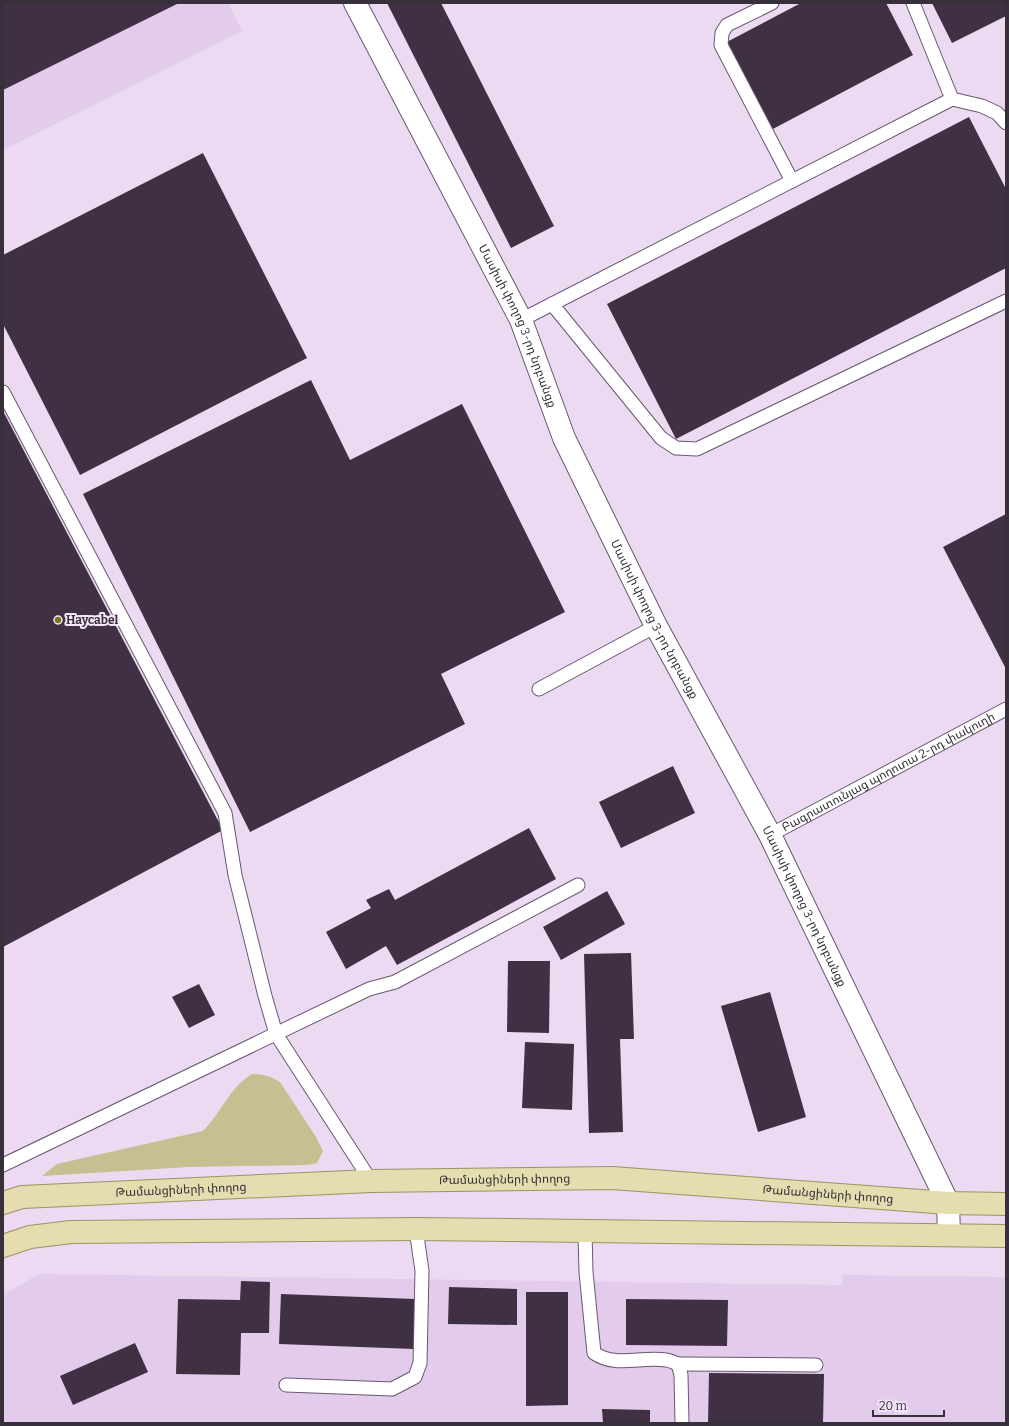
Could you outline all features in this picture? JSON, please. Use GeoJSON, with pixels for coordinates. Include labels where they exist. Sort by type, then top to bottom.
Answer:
{"type":"FeatureCollection","features":[{"type":"Feature","properties":{"kind":"main road","name":"Թամանցիների փողոց"},"geometry":{"type":"LineString","coordinates":[[3,1203],[22,1197],[371,1181],[612,1178],[948,1203],[1006,1204]]}},
{"type":"Feature","properties":{"kind":"main road"},"geometry":{"type":"LineString","coordinates":[[3,1246],[30,1237],[71,1232],[416,1229],[1006,1236]]}},
{"type":"Feature","properties":{"kind":"street","name":"Մասիսի փողոց 3-րդ նրբանցք"},"geometry":{"type":"LineString","coordinates":[[355,3],[521,320],[564,438],[656,626],[770,835],[948,1203],[949,1235]]}},
{"type":"Feature","properties":{"kind":"lane"},"geometry":{"type":"LineString","coordinates":[[772,3],[727,25],[722,33],[721,46],[792,181]]}},
{"type":"Feature","properties":{"kind":"lane"},"geometry":{"type":"LineString","coordinates":[[913,3],[952,99]]}},
{"type":"Feature","properties":{"kind":"lane"},"geometry":{"type":"LineString","coordinates":[[521,320],[952,99],[982,106],[997,113],[1006,123]]}},
{"type":"Feature","properties":{"kind":"lane"},"geometry":{"type":"LineString","coordinates":[[552,304],[661,438],[676,448],[697,449],[1006,301]]}},
{"type":"Feature","properties":{"kind":"lane"},"geometry":{"type":"LineString","coordinates":[[3,392],[225,813],[235,875],[276,1034],[371,1181]]}},
{"type":"Feature","properties":{"kind":"lane"},"geometry":{"type":"LineString","coordinates":[[539,688],[656,626]]}},
{"type":"Feature","properties":{"kind":"lane","name":"Բագրատունյաց պողոտա 2-րդ փակուղի"},"geometry":{"type":"LineString","coordinates":[[770,835],[1006,709]]}},
{"type":"Feature","properties":{"kind":"lane"},"geometry":{"type":"LineString","coordinates":[[3,1165],[369,989],[395,982],[578,885]]}},
{"type":"Feature","properties":{"kind":"lane"},"geometry":{"type":"LineString","coordinates":[[286,1385],[392,1389],[415,1377],[420,1363],[422,1271],[416,1229]]}},
{"type":"Feature","properties":{"kind":"lane"},"geometry":{"type":"LineString","coordinates":[[585,1232],[586,1272],[594,1353],[601,1358],[613,1361],[666,1360],[678,1364],[816,1365]]}},
{"type":"Feature","properties":{"kind":"lane"},"geometry":{"type":"LineString","coordinates":[[678,1364],[681,1375],[682,1423]]}},
{"type":"Feature","properties":{"kind":"shaded area"},"geometry":{"type":"Polygon","coordinates":[[[3,3],[228,3],[242,31],[3,150],[3,3]]]}},
{"type":"Feature","properties":{"kind":"shaded area"},"geometry":{"type":"Polygon","coordinates":[[[252,1074],[260,1074],[280,1082],[316,1137],[323,1151],[317,1163],[308,1165],[189,1167],[42,1176],[57,1164],[203,1131],[244,1079],[252,1074]]]}},
{"type":"Feature","properties":{"kind":"shaded area"},"geometry":{"type":"Polygon","coordinates":[[[39,1274],[842,1285],[843,1275],[1006,1277],[1006,1423],[3,1423],[3,1295],[39,1274]]]}},
{"type":"Feature","properties":{"kind":"building"},"geometry":{"type":"Polygon","coordinates":[[[3,3],[179,3],[3,90],[3,3]]]}},
{"type":"Feature","properties":{"kind":"building"},"geometry":{"type":"Polygon","coordinates":[[[387,3],[441,3],[554,226],[511,248],[387,3]]]}},
{"type":"Feature","properties":{"kind":"building"},"geometry":{"type":"Polygon","coordinates":[[[801,3],[886,3],[913,55],[771,130],[725,43],[801,3]]]}},
{"type":"Feature","properties":{"kind":"building"},"geometry":{"type":"Polygon","coordinates":[[[932,3],[1006,3],[1006,16],[952,43],[932,3]]]}},
{"type":"Feature","properties":{"kind":"building"},"geometry":{"type":"Polygon","coordinates":[[[969,117],[1006,189],[1006,268],[676,439],[607,304],[969,117]]]}},
{"type":"Feature","properties":{"kind":"building"},"geometry":{"type":"Polygon","coordinates":[[[203,153],[307,358],[80,475],[3,324],[3,255],[203,153]]]}},
{"type":"Feature","properties":{"kind":"building"},"geometry":{"type":"Polygon","coordinates":[[[311,380],[350,460],[462,404],[565,612],[441,674],[465,724],[250,832],[83,494],[311,380]]]}},
{"type":"Feature","properties":{"kind":"building","name":"Haycabel"},"geometry":{"type":"Polygon","coordinates":[[[3,411],[223,830],[3,947],[3,411]]]}},
{"type":"Feature","properties":{"kind":"building"},"geometry":{"type":"Polygon","coordinates":[[[1006,514],[1006,669],[943,547],[1006,514]]]}},
{"type":"Feature","properties":{"kind":"building"},"geometry":{"type":"Polygon","coordinates":[[[673,766],[695,813],[621,848],[599,802],[673,766]]]}},
{"type":"Feature","properties":{"kind":"building"},"geometry":{"type":"Polygon","coordinates":[[[529,828],[556,879],[397,965],[386,946],[346,969],[326,932],[371,908],[366,900],[389,889],[395,900],[529,828]]]}},
{"type":"Feature","properties":{"kind":"building"},"geometry":{"type":"Polygon","coordinates":[[[607,891],[625,924],[561,960],[543,927],[607,891]]]}},
{"type":"Feature","properties":{"kind":"building"},"geometry":{"type":"Polygon","coordinates":[[[631,953],[634,1039],[620,1039],[623,1132],[589,1133],[584,954],[631,953]]]}},
{"type":"Feature","properties":{"kind":"building"},"geometry":{"type":"Polygon","coordinates":[[[508,961],[550,961],[549,1033],[507,1032],[508,961]]]}},
{"type":"Feature","properties":{"kind":"building"},"geometry":{"type":"Polygon","coordinates":[[[199,984],[215,1015],[189,1028],[172,997],[199,984]]]}},
{"type":"Feature","properties":{"kind":"building"},"geometry":{"type":"Polygon","coordinates":[[[770,992],[806,1117],[758,1132],[721,1006],[770,992]]]}},
{"type":"Feature","properties":{"kind":"building"},"geometry":{"type":"Polygon","coordinates":[[[525,1042],[574,1044],[572,1110],[522,1108],[525,1042]]]}},
{"type":"Feature","properties":{"kind":"building"},"geometry":{"type":"Polygon","coordinates":[[[241,1281],[270,1282],[269,1333],[241,1333],[240,1375],[176,1374],[178,1299],[240,1300],[241,1281]]]}},
{"type":"Feature","properties":{"kind":"building"},"geometry":{"type":"Polygon","coordinates":[[[449,1287],[517,1289],[517,1325],[448,1324],[449,1287]]]}},
{"type":"Feature","properties":{"kind":"building"},"geometry":{"type":"Polygon","coordinates":[[[526,1292],[568,1292],[568,1405],[526,1406],[526,1292]]]}},
{"type":"Feature","properties":{"kind":"building"},"geometry":{"type":"Polygon","coordinates":[[[281,1294],[415,1299],[414,1349],[279,1344],[281,1294]]]}},
{"type":"Feature","properties":{"kind":"building"},"geometry":{"type":"Polygon","coordinates":[[[626,1299],[728,1300],[727,1346],[626,1345],[626,1299]]]}},
{"type":"Feature","properties":{"kind":"building"},"geometry":{"type":"Polygon","coordinates":[[[135,1343],[148,1372],[73,1405],[60,1376],[135,1343]]]}},
{"type":"Feature","properties":{"kind":"building"},"geometry":{"type":"Polygon","coordinates":[[[709,1373],[824,1374],[823,1423],[708,1423],[709,1373]]]}},
{"type":"Feature","properties":{"kind":"building"},"geometry":{"type":"Polygon","coordinates":[[[602,1409],[650,1410],[650,1423],[603,1423],[602,1409]]]}},
{"type":"Feature","properties":{"kind":"place","name":"Haycabel"},"geometry":{"type":"Point","coordinates":[58,620]}}]}
